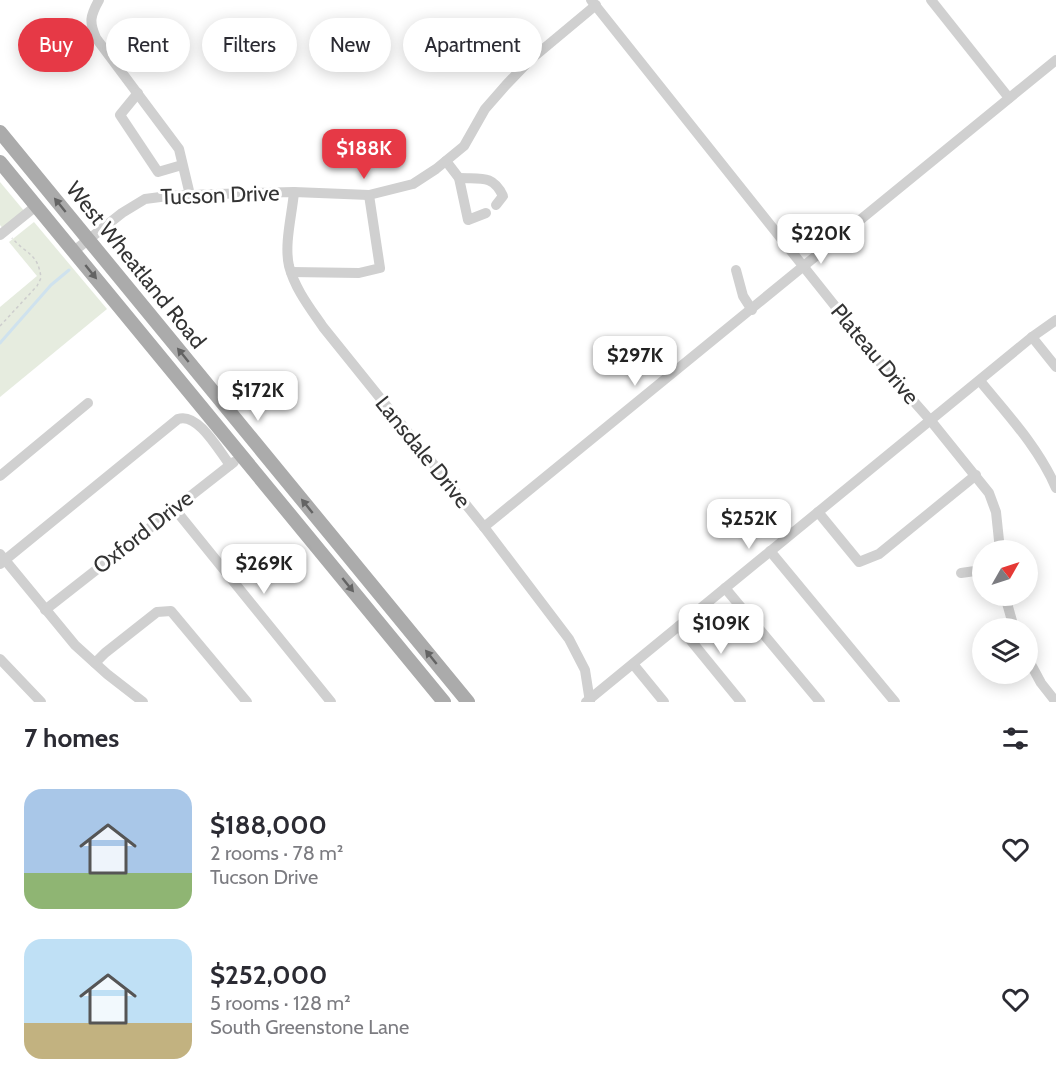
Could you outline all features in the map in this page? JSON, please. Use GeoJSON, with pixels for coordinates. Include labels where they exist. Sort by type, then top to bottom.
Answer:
{"type":"FeatureCollection","features":[{"type":"Feature","properties":{"kind":"main road","name":"West Wheatland Road"},"geometry":{"type":"LineString","coordinates":[[0,132],[468,702]]}},
{"type":"Feature","properties":{"kind":"main road","name":"West Wheatland Road"},"geometry":{"type":"LineString","coordinates":[[0,162],[444,702]]}},
{"type":"Feature","properties":{"kind":"street"},"geometry":{"type":"LineString","coordinates":[[99,0],[93,11],[90,25],[96,38],[179,149],[190,195]]}},
{"type":"Feature","properties":{"kind":"street"},"geometry":{"type":"LineString","coordinates":[[931,0],[1009,98]]}},
{"type":"Feature","properties":{"kind":"street","name":"Tucson Drive"},"geometry":{"type":"LineString","coordinates":[[74,252],[122,213],[145,199],[190,195],[294,192],[369,195],[413,184],[464,146],[485,109],[506,85],[593,3]]}},
{"type":"Feature","properties":{"kind":"street","name":"Plateau Drive"},"geometry":{"type":"LineString","coordinates":[[593,3],[886,370],[976,476],[988,493],[996,512],[999,540]]}},
{"type":"Feature","properties":{"kind":"street"},"geometry":{"type":"LineString","coordinates":[[484,528],[1056,60]]}},
{"type":"Feature","properties":{"kind":"street"},"geometry":{"type":"LineString","coordinates":[[138,93],[120,115],[158,172],[182,165]]}},
{"type":"Feature","properties":{"kind":"street"},"geometry":{"type":"LineString","coordinates":[[446,161],[459,178],[468,220],[486,213]]}},
{"type":"Feature","properties":{"kind":"street"},"geometry":{"type":"LineString","coordinates":[[459,178],[490,180],[498,186],[503,196],[496,205]]}},
{"type":"Feature","properties":{"kind":"street","name":"Lansdale Drive"},"geometry":{"type":"LineString","coordinates":[[294,192],[288,264],[302,296],[323,327],[484,528],[569,639],[585,670],[588,701]]}},
{"type":"Feature","properties":{"kind":"street"},"geometry":{"type":"LineString","coordinates":[[291,272],[359,273],[380,268],[369,195]]}},
{"type":"Feature","properties":{"kind":"street"},"geometry":{"type":"LineString","coordinates":[[3,233],[36,206]]}},
{"type":"Feature","properties":{"kind":"street"},"geometry":{"type":"LineString","coordinates":[[736,270],[743,296],[752,310]]}},
{"type":"Feature","properties":{"kind":"street"},"geometry":{"type":"LineString","coordinates":[[588,701],[1032,337],[1056,320]]}},
{"type":"Feature","properties":{"kind":"street"},"geometry":{"type":"LineString","coordinates":[[1032,337],[1056,367]]}},
{"type":"Feature","properties":{"kind":"street"},"geometry":{"type":"LineString","coordinates":[[980,381],[1034,448],[1048,469],[1056,488]]}},
{"type":"Feature","properties":{"kind":"street"},"geometry":{"type":"LineString","coordinates":[[0,476],[88,403]]}},
{"type":"Feature","properties":{"kind":"street"},"geometry":{"type":"LineString","coordinates":[[143,702],[75,645],[2,559],[178,419],[188,418],[198,424],[230,465]]}},
{"type":"Feature","properties":{"kind":"street","name":"Oxford Drive"},"geometry":{"type":"LineString","coordinates":[[45,610],[242,456]]}},
{"type":"Feature","properties":{"kind":"street"},"geometry":{"type":"LineString","coordinates":[[818,512],[859,562],[879,554],[976,476]]}},
{"type":"Feature","properties":{"kind":"street"},"geometry":{"type":"LineString","coordinates":[[174,508],[331,702]]}},
{"type":"Feature","properties":{"kind":"street"},"geometry":{"type":"LineString","coordinates":[[770,551],[895,702]]}},
{"type":"Feature","properties":{"kind":"street"},"geometry":{"type":"LineString","coordinates":[[961,573],[972,571]]}},
{"type":"Feature","properties":{"kind":"street"},"geometry":{"type":"LineString","coordinates":[[725,588],[820,702]]}},
{"type":"Feature","properties":{"kind":"street"},"geometry":{"type":"LineString","coordinates":[[95,663],[157,612],[171,611],[247,702]]}},
{"type":"Feature","properties":{"kind":"street"},"geometry":{"type":"LineString","coordinates":[[679,626],[741,702]]}},
{"type":"Feature","properties":{"kind":"street"},"geometry":{"type":"LineString","coordinates":[[0,659],[41,702]]}},
{"type":"Feature","properties":{"kind":"street"},"geometry":{"type":"LineString","coordinates":[[633,664],[664,702]]}},
{"type":"Feature","properties":{"kind":"street"},"geometry":{"type":"LineString","coordinates":[[1038,677],[1056,702]]}},
{"type":"Feature","properties":{"kind":"path"},"geometry":{"type":"LineString","coordinates":[[0,326],[37,286],[41,278],[37,260],[3,233]]}},
{"type":"Feature","properties":{"kind":"shaded area"},"geometry":{"type":"Polygon","coordinates":[[[0,182],[25,212],[3,229],[0,225],[0,182]]]}},
{"type":"Feature","properties":{"kind":"shaded area"},"geometry":{"type":"Polygon","coordinates":[[[34,222],[107,309],[0,397],[0,307],[37,276],[9,242],[34,222]]]}},
{"type":"Feature","properties":{"kind":"waterway"},"geometry":{"type":"LineString","coordinates":[[0,343],[51,285],[69,270]]}}]}
